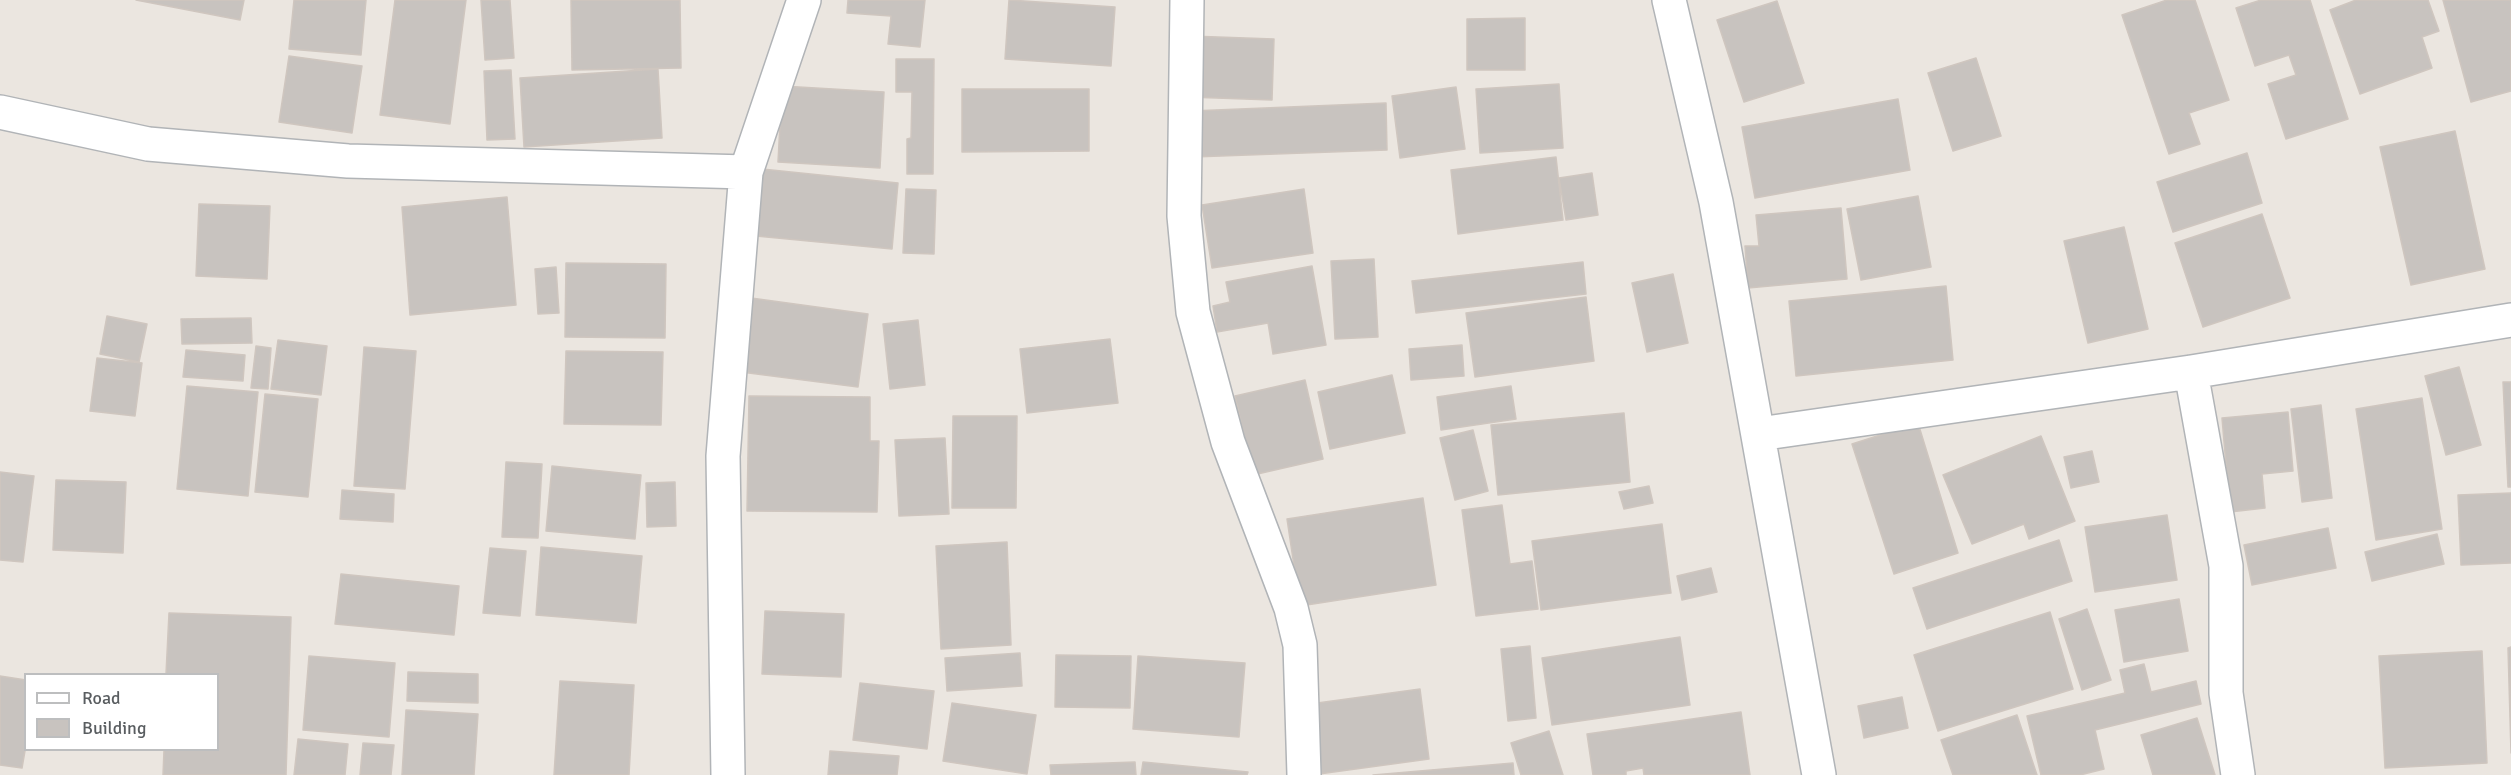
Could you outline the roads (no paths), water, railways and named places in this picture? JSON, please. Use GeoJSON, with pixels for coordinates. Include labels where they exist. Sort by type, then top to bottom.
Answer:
{"type":"FeatureCollection","features":[{"type":"Feature","properties":{"kind":"street"},"geometry":{"type":"LineString","coordinates":[[728,775],[723,456],[746,172],[804,0]]}},
{"type":"Feature","properties":{"kind":"street"},"geometry":{"type":"LineString","coordinates":[[1187,0],[1184,216],[1193,312],[1228,442],[1291,608],[1300,645],[1304,775]]}},
{"type":"Feature","properties":{"kind":"street"},"geometry":{"type":"LineString","coordinates":[[1670,0],[1716,201],[1819,775]]}},
{"type":"Feature","properties":{"kind":"street"},"geometry":{"type":"LineString","coordinates":[[0,112],[148,144],[336,160],[746,172]]}},
{"type":"Feature","properties":{"kind":"street"},"geometry":{"type":"LineString","coordinates":[[1759,434],[2192,372],[2511,320]]}},
{"type":"Feature","properties":{"kind":"street"},"geometry":{"type":"LineString","coordinates":[[2192,372],[2226,566],[2226,693],[2238,775]]}}]}
